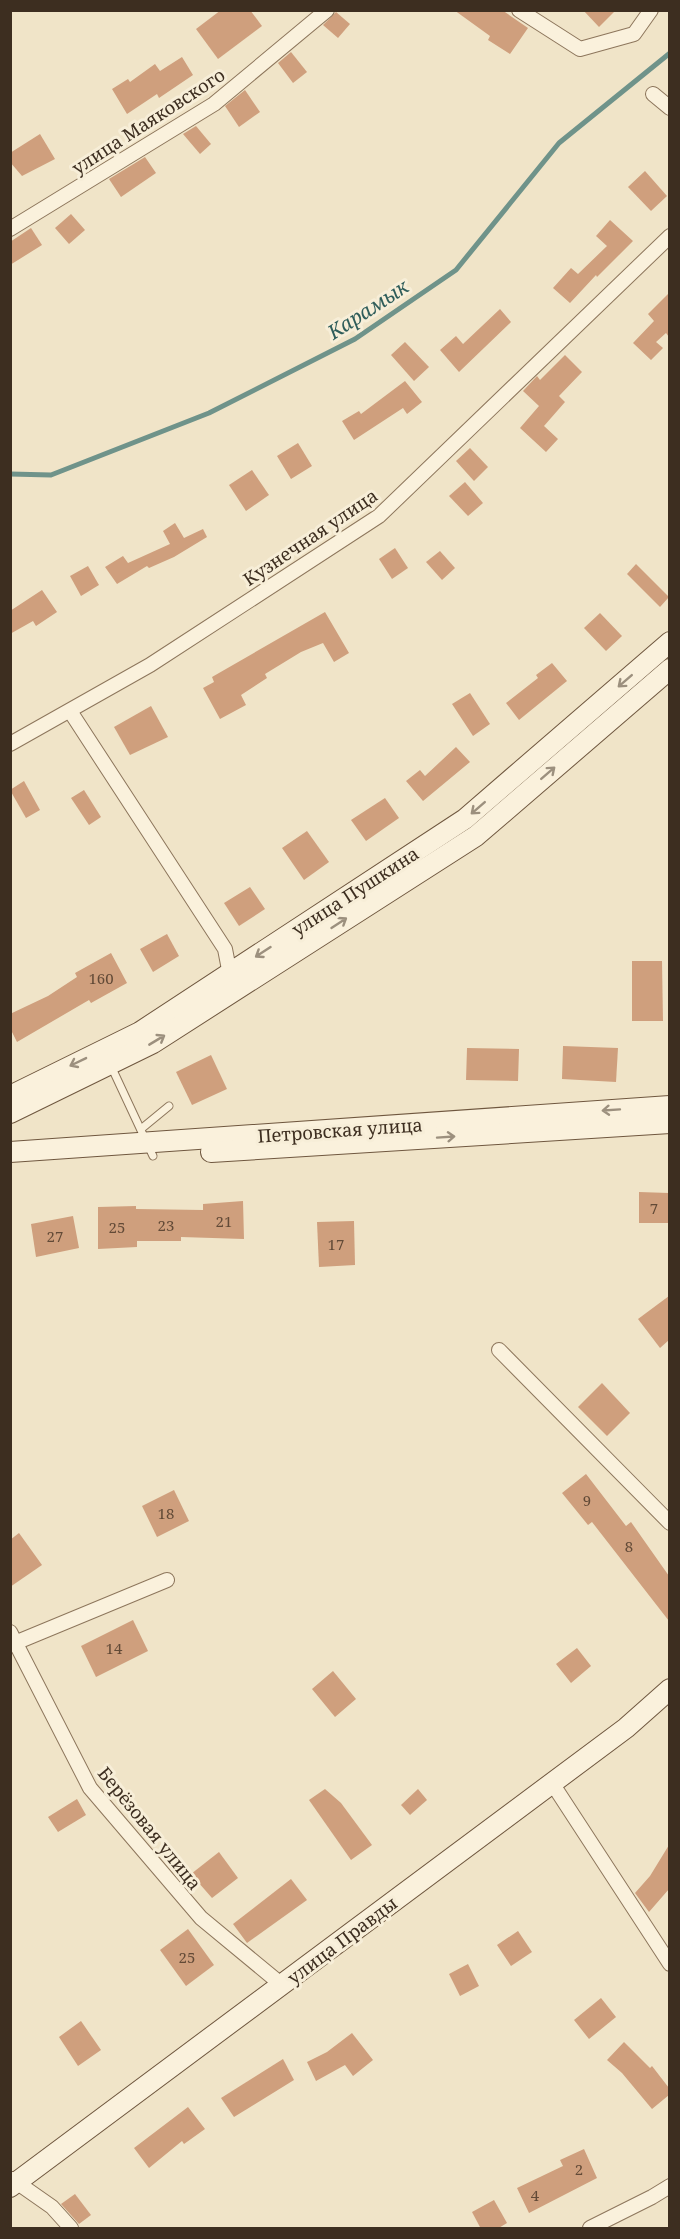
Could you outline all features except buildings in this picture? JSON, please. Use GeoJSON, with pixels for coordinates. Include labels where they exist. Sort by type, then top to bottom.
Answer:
{"type":"FeatureCollection","features":[{"type":"Feature","properties":{"kind":"street","name":"улица Маяковского"},"geometry":{"type":"LineString","coordinates":[[10,229],[214,104],[327,10]]}},
{"type":"Feature","properties":{"kind":"street"},"geometry":{"type":"LineString","coordinates":[[519,10],[580,50],[634,34],[651,10]]}},
{"type":"Feature","properties":{"kind":"street"},"geometry":{"type":"LineString","coordinates":[[653,94],[669,108]]}},
{"type":"Feature","properties":{"kind":"street","name":"Кузнечная улица"},"geometry":{"type":"LineString","coordinates":[[10,744],[150,665],[379,516],[669,236]]}},
{"type":"Feature","properties":{"kind":"street","name":"улица Пушкина"},"geometry":{"type":"LineString","coordinates":[[10,1096],[107,1057],[153,1042],[231,983],[465,819],[669,642]]}},
{"type":"Feature","properties":{"kind":"street","name":"улица Пушкина"},"geometry":{"type":"LineString","coordinates":[[231,983],[476,836],[669,669]]}},
{"type":"Feature","properties":{"kind":"street"},"geometry":{"type":"LineString","coordinates":[[70,711],[225,949],[231,983]]}},
{"type":"Feature","properties":{"kind":"street","name":"улица Пушкина"},"geometry":{"type":"LineString","coordinates":[[10,1113],[107,1057]]}},
{"type":"Feature","properties":{"kind":"street","name":"Петровская улица"},"geometry":{"type":"LineString","coordinates":[[10,1152],[669,1106]]}},
{"type":"Feature","properties":{"kind":"street"},"geometry":{"type":"LineString","coordinates":[[10,1165],[147,1142],[669,1123]]}},
{"type":"Feature","properties":{"kind":"street"},"geometry":{"type":"LineString","coordinates":[[499,1350],[669,1523]]}},
{"type":"Feature","properties":{"kind":"street"},"geometry":{"type":"LineString","coordinates":[[12,1640],[167,1580]]}},
{"type":"Feature","properties":{"kind":"street","name":"Берёзовая улица"},"geometry":{"type":"LineString","coordinates":[[12,1640],[90,1788],[201,1918],[282,1985]]}},
{"type":"Feature","properties":{"kind":"street","name":"улица Правды"},"geometry":{"type":"LineString","coordinates":[[13,2182],[627,1728],[669,1689]]}},
{"type":"Feature","properties":{"kind":"street"},"geometry":{"type":"LineString","coordinates":[[552,1784],[669,1964]]}},
{"type":"Feature","properties":{"kind":"street"},"geometry":{"type":"LineString","coordinates":[[13,2182],[52,2207],[71,2229]]}},
{"type":"Feature","properties":{"kind":"street"},"geometry":{"type":"LineString","coordinates":[[590,2229],[652,2198],[669,2186]]}},
{"type":"Feature","properties":{"kind":"lane"},"geometry":{"type":"LineString","coordinates":[[107,1057],[147,1142]]}},
{"type":"Feature","properties":{"kind":"lane"},"geometry":{"type":"LineString","coordinates":[[147,1142],[169,1106]]}},
{"type":"Feature","properties":{"kind":"waterway","name":"Карамык"},"geometry":{"type":"LineString","coordinates":[[10,474],[51,475],[209,413],[355,339],[456,270],[559,143],[670,53]]}}]}
